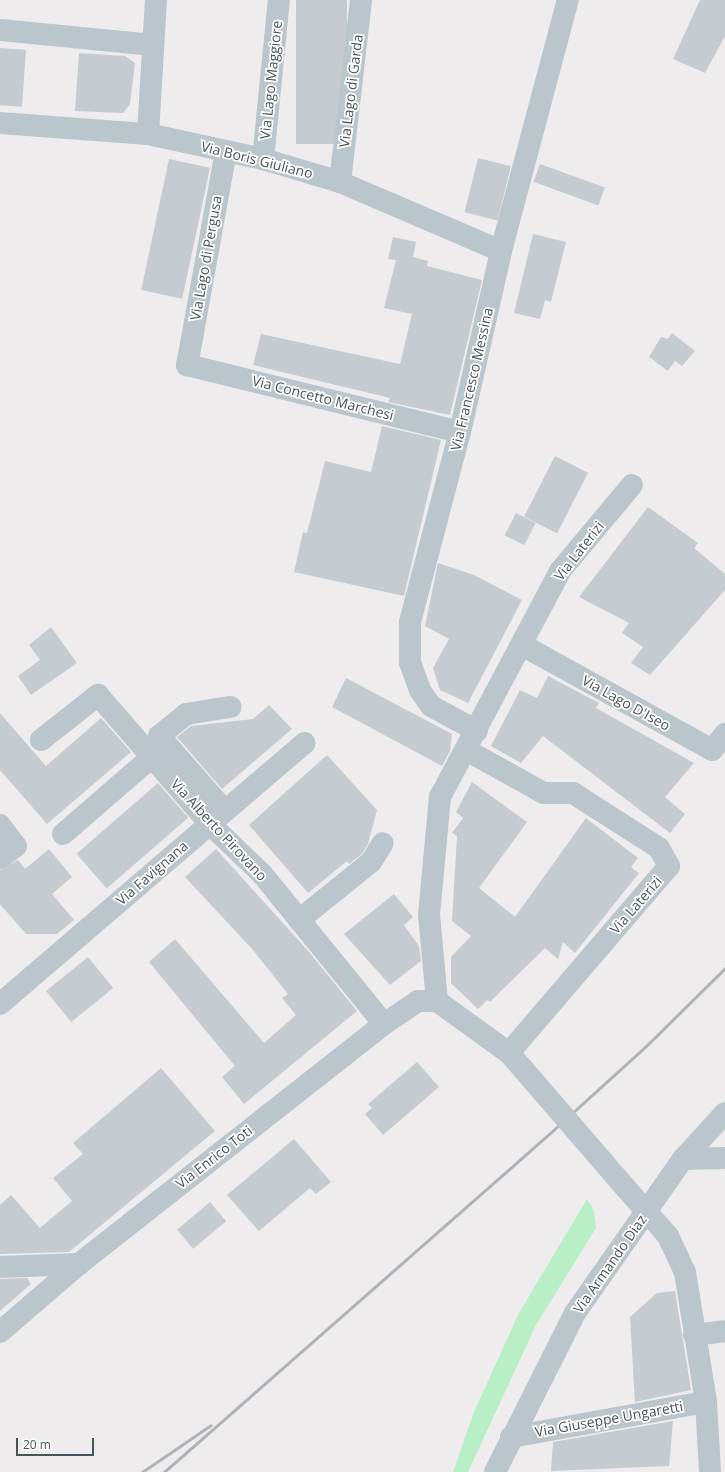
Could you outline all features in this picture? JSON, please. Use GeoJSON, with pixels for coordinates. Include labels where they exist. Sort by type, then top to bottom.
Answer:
{"type":"FeatureCollection","features":[{"type":"Feature","properties":{"kind":"street"},"geometry":{"type":"LineString","coordinates":[[148,134],[156,0]]}},
{"type":"Feature","properties":{"kind":"street","name":"Via Lago Maggiore"},"geometry":{"type":"LineString","coordinates":[[263,159],[279,0]]}},
{"type":"Feature","properties":{"kind":"street","name":"Via Lago di Garda"},"geometry":{"type":"LineString","coordinates":[[340,182],[362,0]]}},
{"type":"Feature","properties":{"kind":"street","name":"Via Francesco Messina"},"geometry":{"type":"LineString","coordinates":[[471,741],[431,706],[420,690],[410,663],[410,622],[460,432],[501,251],[568,0]]}},
{"type":"Feature","properties":{"kind":"street"},"geometry":{"type":"LineString","coordinates":[[0,30],[154,45]]}},
{"type":"Feature","properties":{"kind":"street","name":"Via Boris Giuliano"},"geometry":{"type":"LineString","coordinates":[[0,124],[148,134],[263,159],[340,182],[501,251]]}},
{"type":"Feature","properties":{"kind":"street","name":"Via Lago di Pergusa"},"geometry":{"type":"LineString","coordinates":[[187,365],[226,151]]}},
{"type":"Feature","properties":{"kind":"street","name":"Via Concetto Marchesi"},"geometry":{"type":"LineString","coordinates":[[187,365],[460,432]]}},
{"type":"Feature","properties":{"kind":"street","name":"Via Laterizi"},"geometry":{"type":"LineString","coordinates":[[437,1001],[429,915],[440,797],[560,571],[632,485]]}},
{"type":"Feature","properties":{"kind":"street","name":"Via Lago D'Iseo"},"geometry":{"type":"LineString","coordinates":[[522,645],[712,750],[725,734]]}},
{"type":"Feature","properties":{"kind":"street","name":"Via Alberto Pirovano"},"geometry":{"type":"LineString","coordinates":[[41,740],[98,695],[152,757],[217,818],[384,1024]]}},
{"type":"Feature","properties":{"kind":"street"},"geometry":{"type":"LineString","coordinates":[[217,818],[159,736],[186,714],[230,707]]}},
{"type":"Feature","properties":{"kind":"street","name":"Via Laterizi"},"geometry":{"type":"LineString","coordinates":[[471,741],[544,793],[573,794],[659,848],[669,866],[509,1053]]}},
{"type":"Feature","properties":{"kind":"street","name":"Via Favignana"},"geometry":{"type":"LineString","coordinates":[[0,1004],[305,742]]}},
{"type":"Feature","properties":{"kind":"street"},"geometry":{"type":"LineString","coordinates":[[63,834],[152,757]]}},
{"type":"Feature","properties":{"kind":"street"},"geometry":{"type":"LineString","coordinates":[[0,825],[16,846],[0,858]]}},
{"type":"Feature","properties":{"kind":"street"},"geometry":{"type":"LineString","coordinates":[[299,920],[371,862],[383,843]]}},
{"type":"Feature","properties":{"kind":"street","name":"Via Enrico Toti"},"geometry":{"type":"LineString","coordinates":[[0,1332],[80,1264],[384,1024],[418,1001],[437,1001]]}},
{"type":"Feature","properties":{"kind":"street"},"geometry":{"type":"LineString","coordinates":[[437,1001],[509,1053],[668,1236],[686,1272],[694,1335],[706,1402],[714,1461]]}},
{"type":"Feature","properties":{"kind":"street","name":"Via Armando Diaz"},"geometry":{"type":"LineString","coordinates":[[496,1472],[511,1437],[575,1313],[613,1255],[647,1212],[683,1160],[725,1113]]}},
{"type":"Feature","properties":{"kind":"street"},"geometry":{"type":"LineString","coordinates":[[683,1160],[725,1158]]}},
{"type":"Feature","properties":{"kind":"street"},"geometry":{"type":"LineString","coordinates":[[0,1267],[80,1264]]}},
{"type":"Feature","properties":{"kind":"street"},"geometry":{"type":"LineString","coordinates":[[694,1335],[725,1331]]}},
{"type":"Feature","properties":{"kind":"street","name":"Via Giuseppe Ungaretti"},"geometry":{"type":"LineString","coordinates":[[511,1437],[706,1402]]}},
{"type":"Feature","properties":{"kind":"green space"},"geometry":{"type":"Polygon","coordinates":[[[587,1199],[594,1211],[596,1228],[536,1325],[468,1472],[453,1472],[474,1412],[519,1313],[587,1199]]]}},
{"type":"Feature","properties":{"kind":"building"},"geometry":{"type":"Polygon","coordinates":[[[296,0],[347,0],[347,144],[296,144],[296,0]]]}},
{"type":"Feature","properties":{"kind":"building"},"geometry":{"type":"Polygon","coordinates":[[[700,0],[725,0],[725,36],[705,73],[673,59],[700,0]]]}},
{"type":"Feature","properties":{"kind":"building"},"geometry":{"type":"Polygon","coordinates":[[[0,48],[26,50],[22,107],[0,105],[0,48]]]}},
{"type":"Feature","properties":{"kind":"building"},"geometry":{"type":"Polygon","coordinates":[[[79,53],[125,56],[135,63],[130,104],[123,113],[75,111],[79,53]]]}},
{"type":"Feature","properties":{"kind":"building"},"geometry":{"type":"Polygon","coordinates":[[[478,158],[511,166],[497,221],[464,212],[478,158]]]}},
{"type":"Feature","properties":{"kind":"building"},"geometry":{"type":"Polygon","coordinates":[[[169,159],[210,168],[182,299],[141,290],[169,159]]]}},
{"type":"Feature","properties":{"kind":"building"},"geometry":{"type":"Polygon","coordinates":[[[540,164],[605,188],[598,205],[534,182],[540,164]]]}},
{"type":"Feature","properties":{"kind":"building"},"geometry":{"type":"Polygon","coordinates":[[[533,234],[566,242],[551,302],[545,300],[540,319],[514,313],[533,234]]]}},
{"type":"Feature","properties":{"kind":"building"},"geometry":{"type":"Polygon","coordinates":[[[393,237],[416,242],[413,257],[428,261],[427,266],[482,280],[450,415],[388,402],[390,398],[253,365],[261,334],[400,364],[412,314],[384,308],[396,260],[388,259],[393,237]]]}},
{"type":"Feature","properties":{"kind":"building"},"geometry":{"type":"Polygon","coordinates":[[[672,333],[695,351],[682,366],[675,361],[668,371],[649,357],[661,337],[668,339],[672,333]]]}},
{"type":"Feature","properties":{"kind":"building"},"geometry":{"type":"Polygon","coordinates":[[[382,426],[441,440],[404,596],[294,572],[303,532],[307,533],[325,461],[371,472],[382,426]]]}},
{"type":"Feature","properties":{"kind":"building"},"geometry":{"type":"Polygon","coordinates":[[[555,456],[588,473],[557,533],[524,517],[555,456]]]}},
{"type":"Feature","properties":{"kind":"building"},"geometry":{"type":"Polygon","coordinates":[[[648,507],[698,543],[694,548],[725,574],[725,590],[650,675],[631,663],[643,647],[622,633],[629,623],[579,597],[648,507]]]}},
{"type":"Feature","properties":{"kind":"building"},"geometry":{"type":"Polygon","coordinates":[[[516,513],[536,523],[524,545],[505,535],[516,513]]]}},
{"type":"Feature","properties":{"kind":"building"},"geometry":{"type":"Polygon","coordinates":[[[438,563],[474,575],[522,600],[468,703],[440,690],[433,668],[449,639],[425,626],[438,563]]]}},
{"type":"Feature","properties":{"kind":"building"},"geometry":{"type":"Polygon","coordinates":[[[51,627],[77,663],[31,695],[18,676],[40,660],[29,645],[51,627]]]}},
{"type":"Feature","properties":{"kind":"building"},"geometry":{"type":"Polygon","coordinates":[[[548,676],[599,703],[596,708],[694,763],[665,797],[685,814],[670,833],[543,736],[521,763],[491,746],[520,690],[537,698],[548,676]]]}},
{"type":"Feature","properties":{"kind":"building"},"geometry":{"type":"Polygon","coordinates":[[[346,678],[452,734],[450,751],[442,766],[332,707],[346,678]]]}},
{"type":"Feature","properties":{"kind":"building"},"geometry":{"type":"Polygon","coordinates":[[[269,705],[292,729],[222,789],[177,737],[191,726],[253,719],[269,705]]]}},
{"type":"Feature","properties":{"kind":"building"},"geometry":{"type":"Polygon","coordinates":[[[0,713],[46,766],[101,718],[131,752],[47,824],[0,770],[0,713]]]}},
{"type":"Feature","properties":{"kind":"building"},"geometry":{"type":"Polygon","coordinates":[[[327,755],[377,810],[368,844],[362,854],[349,864],[347,861],[308,893],[249,825],[327,755]]]}},
{"type":"Feature","properties":{"kind":"building"},"geometry":{"type":"Polygon","coordinates":[[[472,782],[527,822],[479,888],[515,917],[586,818],[638,858],[631,867],[639,873],[575,953],[563,942],[558,959],[545,948],[490,1002],[487,1000],[478,1009],[451,983],[451,957],[471,936],[452,921],[457,836],[452,833],[463,818],[456,812],[472,782]]]}},
{"type":"Feature","properties":{"kind":"building"},"geometry":{"type":"Polygon","coordinates":[[[158,783],[188,818],[107,889],[76,854],[158,783]]]}},
{"type":"Feature","properties":{"kind":"building"},"geometry":{"type":"Polygon","coordinates":[[[49,849],[72,877],[52,894],[74,920],[57,934],[26,934],[0,904],[0,870],[18,860],[25,869],[49,849]]]}},
{"type":"Feature","properties":{"kind":"building"},"geometry":{"type":"Polygon","coordinates":[[[216,849],[310,953],[357,1011],[244,1104],[222,1077],[235,1066],[149,962],[175,939],[264,1043],[296,1015],[282,998],[288,994],[253,950],[185,877],[216,849]]]}},
{"type":"Feature","properties":{"kind":"building"},"geometry":{"type":"Polygon","coordinates":[[[394,894],[413,917],[404,925],[419,946],[421,961],[390,985],[344,934],[394,894]]]}},
{"type":"Feature","properties":{"kind":"building"},"geometry":{"type":"Polygon","coordinates":[[[88,957],[113,988],[71,1022],[46,991],[88,957]]]}},
{"type":"Feature","properties":{"kind":"building"},"geometry":{"type":"Polygon","coordinates":[[[417,1062],[439,1087],[383,1135],[365,1114],[372,1108],[368,1104],[417,1062]]]}},
{"type":"Feature","properties":{"kind":"building"},"geometry":{"type":"Polygon","coordinates":[[[161,1068],[215,1131],[69,1252],[0,1254],[0,1205],[11,1195],[40,1228],[72,1201],[53,1178],[83,1154],[73,1143],[161,1068]]]}},
{"type":"Feature","properties":{"kind":"building"},"geometry":{"type":"Polygon","coordinates":[[[294,1139],[331,1182],[316,1194],[310,1188],[259,1231],[227,1195],[294,1139]]]}},
{"type":"Feature","properties":{"kind":"building"},"geometry":{"type":"Polygon","coordinates":[[[210,1202],[226,1221],[193,1249],[177,1230],[210,1202]]]}},
{"type":"Feature","properties":{"kind":"building"},"geometry":{"type":"Polygon","coordinates":[[[27,1278],[31,1284],[0,1311],[0,1279],[27,1278]]]}},
{"type":"Feature","properties":{"kind":"building"},"geometry":{"type":"Polygon","coordinates":[[[675,1291],[691,1390],[635,1402],[630,1317],[657,1293],[675,1291]]]}},
{"type":"Feature","properties":{"kind":"building"},"geometry":{"type":"Polygon","coordinates":[[[673,1421],[669,1466],[551,1471],[553,1442],[673,1421]]]}},
{"type":"Feature","properties":{"kind":"railway"},"geometry":{"type":"LineString","coordinates":[[164,1472],[549,1134],[645,1047],[725,968]]}},
{"type":"Feature","properties":{"kind":"railway"},"geometry":{"type":"LineString","coordinates":[[142,1472],[211,1425]]}}]}
